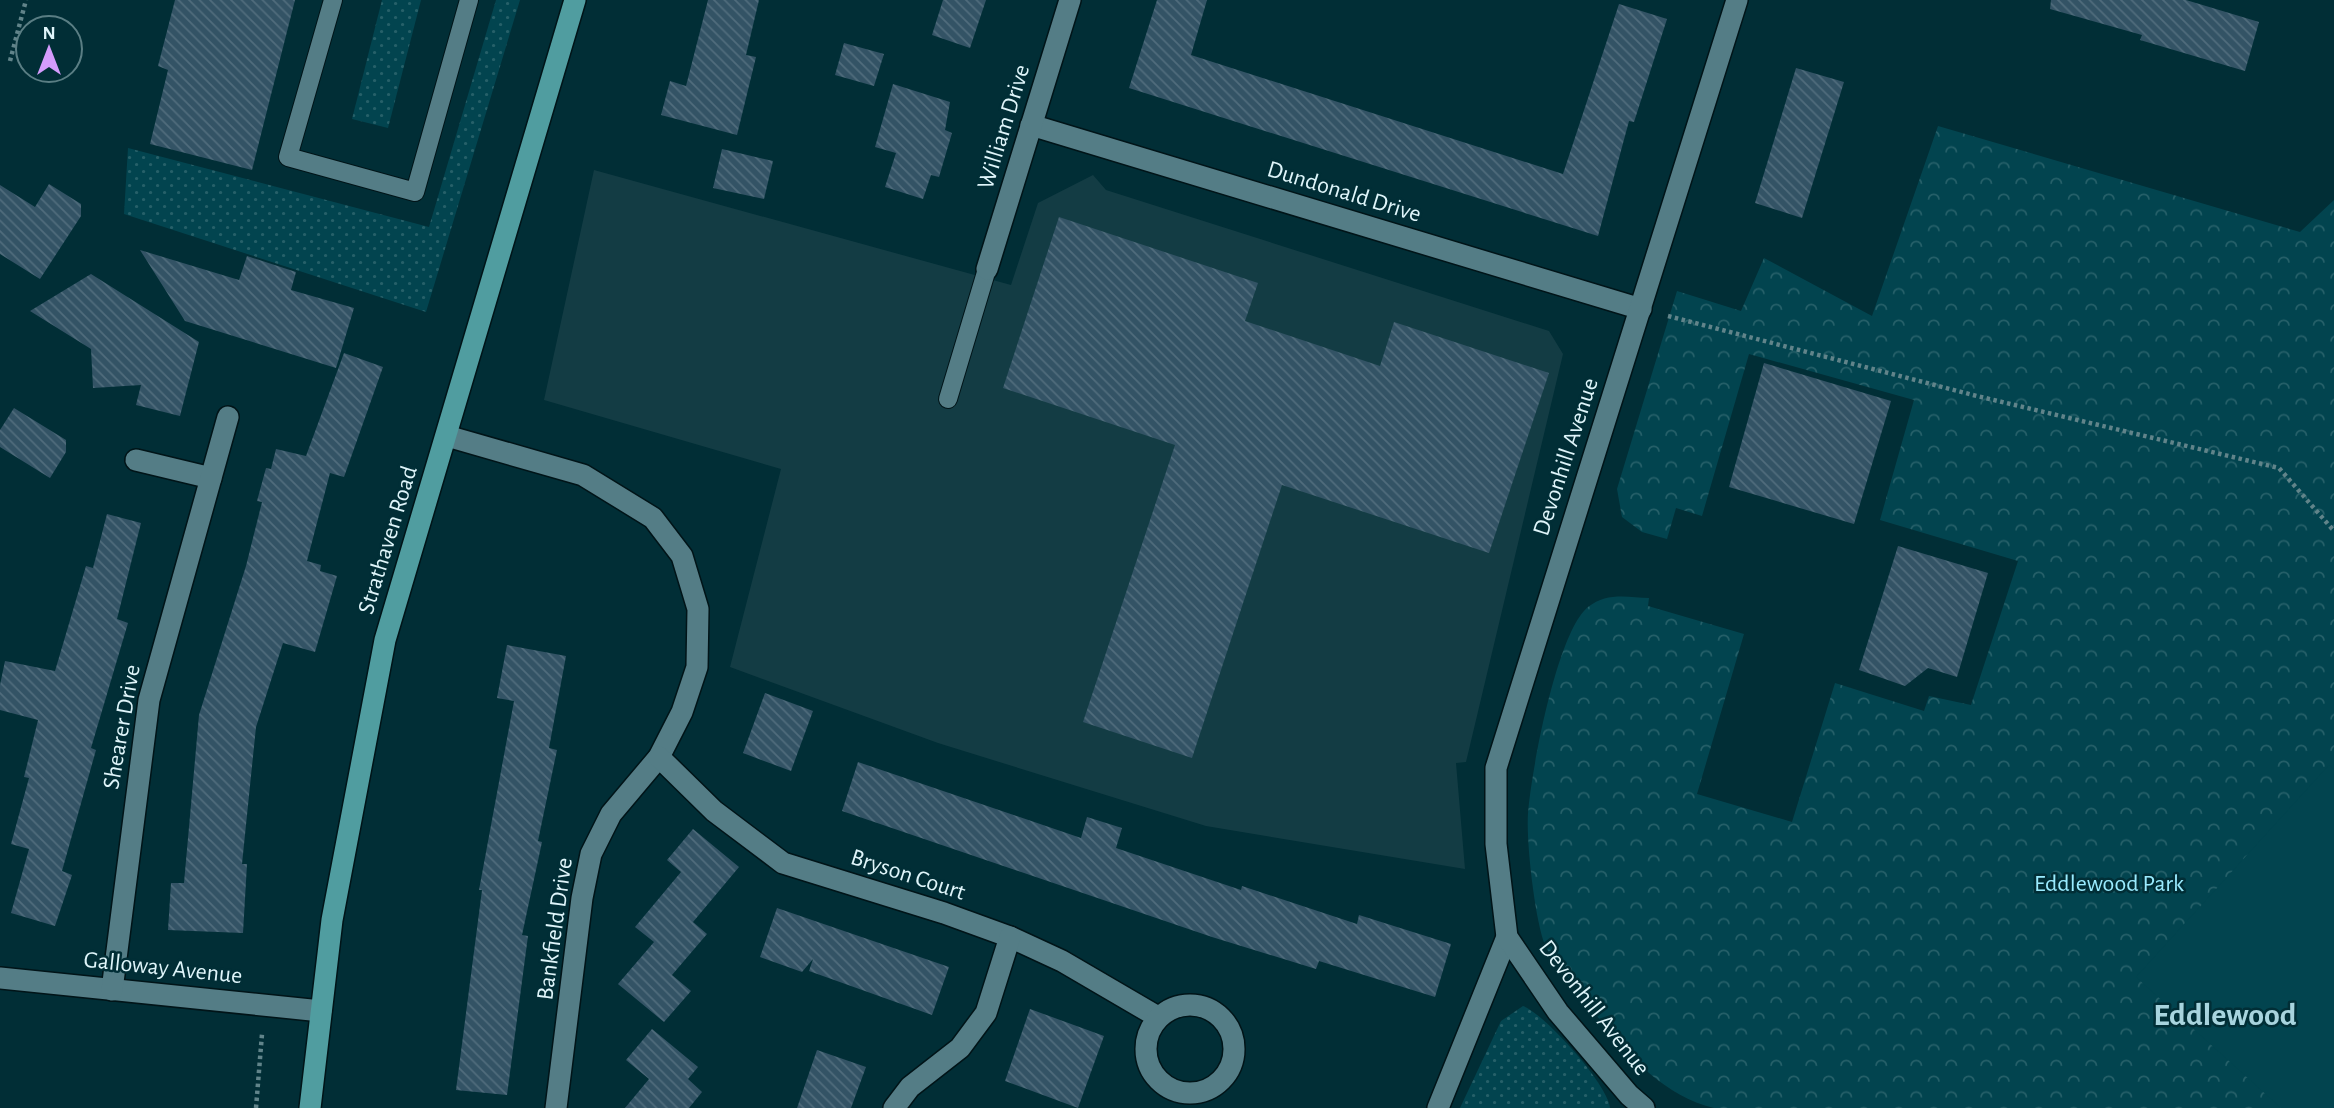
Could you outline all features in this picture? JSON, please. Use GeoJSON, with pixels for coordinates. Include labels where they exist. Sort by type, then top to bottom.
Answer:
{"type":"FeatureCollection","features":[{"type":"Feature","properties":{"kind":"main road","name":"Strathaven Road"},"geometry":{"type":"LineString","coordinates":[[310,1108],[332,920],[386,640],[575,0]]}},
{"type":"Feature","properties":{"kind":"street","name":"William Drive"},"geometry":{"type":"LineString","coordinates":[[987,269],[1070,0]]}},
{"type":"Feature","properties":{"kind":"street","name":"Devonhill Avenue"},"geometry":{"type":"LineString","coordinates":[[1644,1108],[1629,1096],[1558,1012],[1507,937],[1496,844],[1496,768],[1737,0]]}},
{"type":"Feature","properties":{"kind":"street","name":"Dundonald Drive"},"geometry":{"type":"LineString","coordinates":[[1031,125],[1640,309]]}},
{"type":"Feature","properties":{"kind":"street","name":"Shearer Drive"},"geometry":{"type":"LineString","coordinates":[[112,990],[149,700],[228,417]]}},
{"type":"Feature","properties":{"kind":"street","name":"Bankfield Drive"},"geometry":{"type":"LineString","coordinates":[[447,436],[583,475],[653,518],[682,556],[698,609],[697,667],[682,712],[659,757],[611,814],[591,854],[582,898],[555,1108]]}},
{"type":"Feature","properties":{"kind":"street"},"geometry":{"type":"LineString","coordinates":[[136,460],[211,478]]}},
{"type":"Feature","properties":{"kind":"street","name":"Bryson Court"},"geometry":{"type":"LineString","coordinates":[[659,757],[713,811],[783,863],[944,913],[1010,937],[1062,961],[1158,1017]]}},
{"type":"Feature","properties":{"kind":"street"},"geometry":{"type":"LineString","coordinates":[[894,1108],[910,1087],[960,1048],[986,1013],[1010,937]]}},
{"type":"Feature","properties":{"kind":"street","name":"Devonhill Avenue"},"geometry":{"type":"LineString","coordinates":[[1438,1108],[1507,937]]}},
{"type":"Feature","properties":{"kind":"street","name":"Galloway Avenue"},"geometry":{"type":"LineString","coordinates":[[0,978],[321,1011]]}},
{"type":"Feature","properties":{"kind":"street"},"geometry":{"type":"LineString","coordinates":[[1195,1004],[1214,1011],[1228,1024],[1235,1043],[1232,1063],[1222,1080],[1205,1090],[1185,1093],[1166,1086],[1153,1072],[1146,1054],[1148,1034],[1158,1017],[1175,1006],[1195,1004]]}},
{"type":"Feature","properties":{"kind":"lane"},"geometry":{"type":"LineString","coordinates":[[333,0],[288,157],[415,192],[469,0]]}},
{"type":"Feature","properties":{"kind":"lane"},"geometry":{"type":"LineString","coordinates":[[948,399],[987,269]]}},
{"type":"Feature","properties":{"kind":"path"},"geometry":{"type":"LineString","coordinates":[[10,61],[26,0]]}},
{"type":"Feature","properties":{"kind":"path"},"geometry":{"type":"LineString","coordinates":[[1640,309],[1977,396],[2279,468],[2334,531]]}},
{"type":"Feature","properties":{"kind":"path"},"geometry":{"type":"LineString","coordinates":[[256,1108],[264,1005]]}},
{"type":"Feature","properties":{"kind":"shaded area"},"geometry":{"type":"Polygon","coordinates":[[[594,170],[1011,285],[1038,203],[1093,175],[1106,190],[1549,331],[1563,354],[1466,762],[1456,763],[1465,869],[1206,826],[938,743],[730,667],[781,469],[544,400],[594,170]]]}},
{"type":"Feature","properties":{"kind":"green space"},"geometry":{"type":"Polygon","coordinates":[[[382,0],[421,0],[388,128],[352,119],[382,0]]]}},
{"type":"Feature","properties":{"kind":"green space"},"geometry":{"type":"Polygon","coordinates":[[[496,0],[520,0],[426,312],[124,214],[128,148],[429,227],[496,0]]]}},
{"type":"Feature","properties":{"kind":"green space","name":"Eddlewood Park"},"geometry":{"type":"Polygon","coordinates":[[[1938,126],[2300,232],[2334,200],[2334,1108],[1714,1108],[1670,1089],[1632,1057],[1599,1019],[1545,945],[1538,918],[1530,861],[1530,794],[1540,737],[1556,672],[1577,621],[1595,602],[1617,596],[1649,598],[1648,606],[1744,634],[1697,794],[1792,822],[1835,683],[1924,711],[1929,696],[1971,705],[2018,561],[1880,520],[1914,400],[1749,354],[1702,516],[1676,508],[1667,539],[1642,532],[1622,517],[1617,489],[1677,291],[1741,311],[1764,258],[1872,316],[1938,126]]]}},
{"type":"Feature","properties":{"kind":"green space"},"geometry":{"type":"Polygon","coordinates":[[[2329,765],[2334,769],[2334,1108],[2281,1108],[2136,977],[2329,765]]]}},
{"type":"Feature","properties":{"kind":"green space"},"geometry":{"type":"Polygon","coordinates":[[[1523,1006],[1546,1022],[1574,1051],[1599,1083],[1610,1108],[1460,1108],[1501,1021],[1523,1006]]]}},
{"type":"Feature","properties":{"kind":"building"},"geometry":{"type":"Polygon","coordinates":[[[175,0],[295,0],[252,170],[150,144],[168,70],[158,66],[175,0]]]}},
{"type":"Feature","properties":{"kind":"building"},"geometry":{"type":"Polygon","coordinates":[[[708,0],[759,0],[746,55],[756,57],[737,135],[661,115],[670,81],[686,86],[708,0]]]}},
{"type":"Feature","properties":{"kind":"building"},"geometry":{"type":"Polygon","coordinates":[[[943,0],[986,0],[970,48],[932,35],[943,0]]]}},
{"type":"Feature","properties":{"kind":"building"},"geometry":{"type":"Polygon","coordinates":[[[1157,0],[1207,0],[1191,55],[1563,174],[1619,4],[1667,19],[1634,122],[1629,121],[1598,236],[1129,88],[1157,0]]]}},
{"type":"Feature","properties":{"kind":"building"},"geometry":{"type":"Polygon","coordinates":[[[2051,0],[2186,0],[2259,22],[2245,71],[2140,40],[2142,35],[2050,9],[2051,0]]]}},
{"type":"Feature","properties":{"kind":"building"},"geometry":{"type":"Polygon","coordinates":[[[844,43],[884,54],[874,86],[835,75],[844,43]]]}},
{"type":"Feature","properties":{"kind":"building"},"geometry":{"type":"Polygon","coordinates":[[[1796,68],[1844,82],[1802,218],[1755,203],[1796,68]]]}},
{"type":"Feature","properties":{"kind":"building"},"geometry":{"type":"Polygon","coordinates":[[[893,84],[950,102],[945,130],[952,133],[939,177],[931,175],[923,199],[885,187],[896,153],[875,147],[893,84]]]}},
{"type":"Feature","properties":{"kind":"building"},"geometry":{"type":"Polygon","coordinates":[[[722,149],[773,161],[764,199],[713,188],[722,149]]]}},
{"type":"Feature","properties":{"kind":"building"},"geometry":{"type":"Polygon","coordinates":[[[49,184],[81,204],[81,216],[40,279],[0,254],[0,185],[35,207],[49,184]]]}},
{"type":"Feature","properties":{"kind":"building"},"geometry":{"type":"Polygon","coordinates":[[[1059,217],[1258,283],[1245,321],[1380,366],[1394,322],[1549,373],[1489,553],[1282,485],[1192,758],[1083,722],[1175,445],[1003,388],[1059,217]]]}},
{"type":"Feature","properties":{"kind":"building"},"geometry":{"type":"Polygon","coordinates":[[[140,250],[239,280],[247,256],[296,272],[291,290],[354,308],[336,368],[185,321],[140,250]]]}},
{"type":"Feature","properties":{"kind":"building"},"geometry":{"type":"Polygon","coordinates":[[[91,274],[199,342],[180,416],[136,405],[141,385],[93,388],[91,349],[30,311],[91,274]]]}},
{"type":"Feature","properties":{"kind":"building"},"geometry":{"type":"Polygon","coordinates":[[[344,353],[383,367],[344,477],[330,473],[307,561],[321,565],[320,571],[337,576],[315,652],[283,643],[256,727],[242,864],[247,864],[243,933],[168,930],[171,883],[184,883],[199,715],[246,566],[262,502],[257,501],[266,468],[271,469],[276,449],[306,456],[344,353]]]}},
{"type":"Feature","properties":{"kind":"building"},"geometry":{"type":"Polygon","coordinates":[[[1764,363],[1891,401],[1854,524],[1729,487],[1764,363]]]}},
{"type":"Feature","properties":{"kind":"building"},"geometry":{"type":"Polygon","coordinates":[[[14,408],[66,440],[66,452],[50,478],[0,447],[0,430],[14,408]]]}},
{"type":"Feature","properties":{"kind":"building"},"geometry":{"type":"Polygon","coordinates":[[[107,514],[141,523],[117,619],[128,623],[91,748],[96,750],[62,871],[72,875],[55,926],[11,913],[29,849],[11,844],[29,778],[24,777],[38,720],[0,710],[0,685],[5,661],[55,671],[86,566],[93,568],[107,514]]]}},
{"type":"Feature","properties":{"kind":"building"},"geometry":{"type":"Polygon","coordinates":[[[1898,546],[1988,573],[1957,677],[1928,668],[1905,686],[1859,670],[1898,546]]]}},
{"type":"Feature","properties":{"kind":"building"},"geometry":{"type":"Polygon","coordinates":[[[507,645],[566,656],[549,748],[557,750],[538,841],[542,842],[522,935],[528,936],[507,1095],[456,1090],[482,890],[479,890],[514,701],[497,698],[507,645]]]}},
{"type":"Feature","properties":{"kind":"building"},"geometry":{"type":"Polygon","coordinates":[[[765,693],[813,711],[791,771],[743,753],[765,693]]]}},
{"type":"Feature","properties":{"kind":"building"},"geometry":{"type":"Polygon","coordinates":[[[858,762],[1081,838],[1087,817],[1122,828],[1116,848],[1241,890],[1242,886],[1357,924],[1359,915],[1451,944],[1435,997],[1319,961],[1316,969],[1212,937],[842,811],[858,762]]]}},
{"type":"Feature","properties":{"kind":"building"},"geometry":{"type":"Polygon","coordinates":[[[693,829],[739,867],[693,922],[707,934],[672,975],[691,991],[664,1022],[618,984],[654,942],[635,927],[681,872],[667,860],[693,829]]]}},
{"type":"Feature","properties":{"kind":"building"},"geometry":{"type":"Polygon","coordinates":[[[777,908],[949,967],[932,1015],[809,971],[813,959],[802,972],[760,957],[777,908]]]}},
{"type":"Feature","properties":{"kind":"building"},"geometry":{"type":"Polygon","coordinates":[[[1030,1009],[1104,1036],[1078,1108],[1005,1081],[1030,1009]]]}},
{"type":"Feature","properties":{"kind":"building"},"geometry":{"type":"Polygon","coordinates":[[[652,1029],[698,1067],[688,1079],[702,1092],[689,1108],[625,1108],[649,1079],[626,1060],[652,1029]]]}},
{"type":"Feature","properties":{"kind":"building"},"geometry":{"type":"Polygon","coordinates":[[[817,1050],[866,1067],[851,1108],[797,1108],[817,1050]]]}},
{"type":"Feature","properties":{"kind":"district","name":"Eddlewood"},"geometry":{"type":"Point","coordinates":[2225,1015]}}]}
